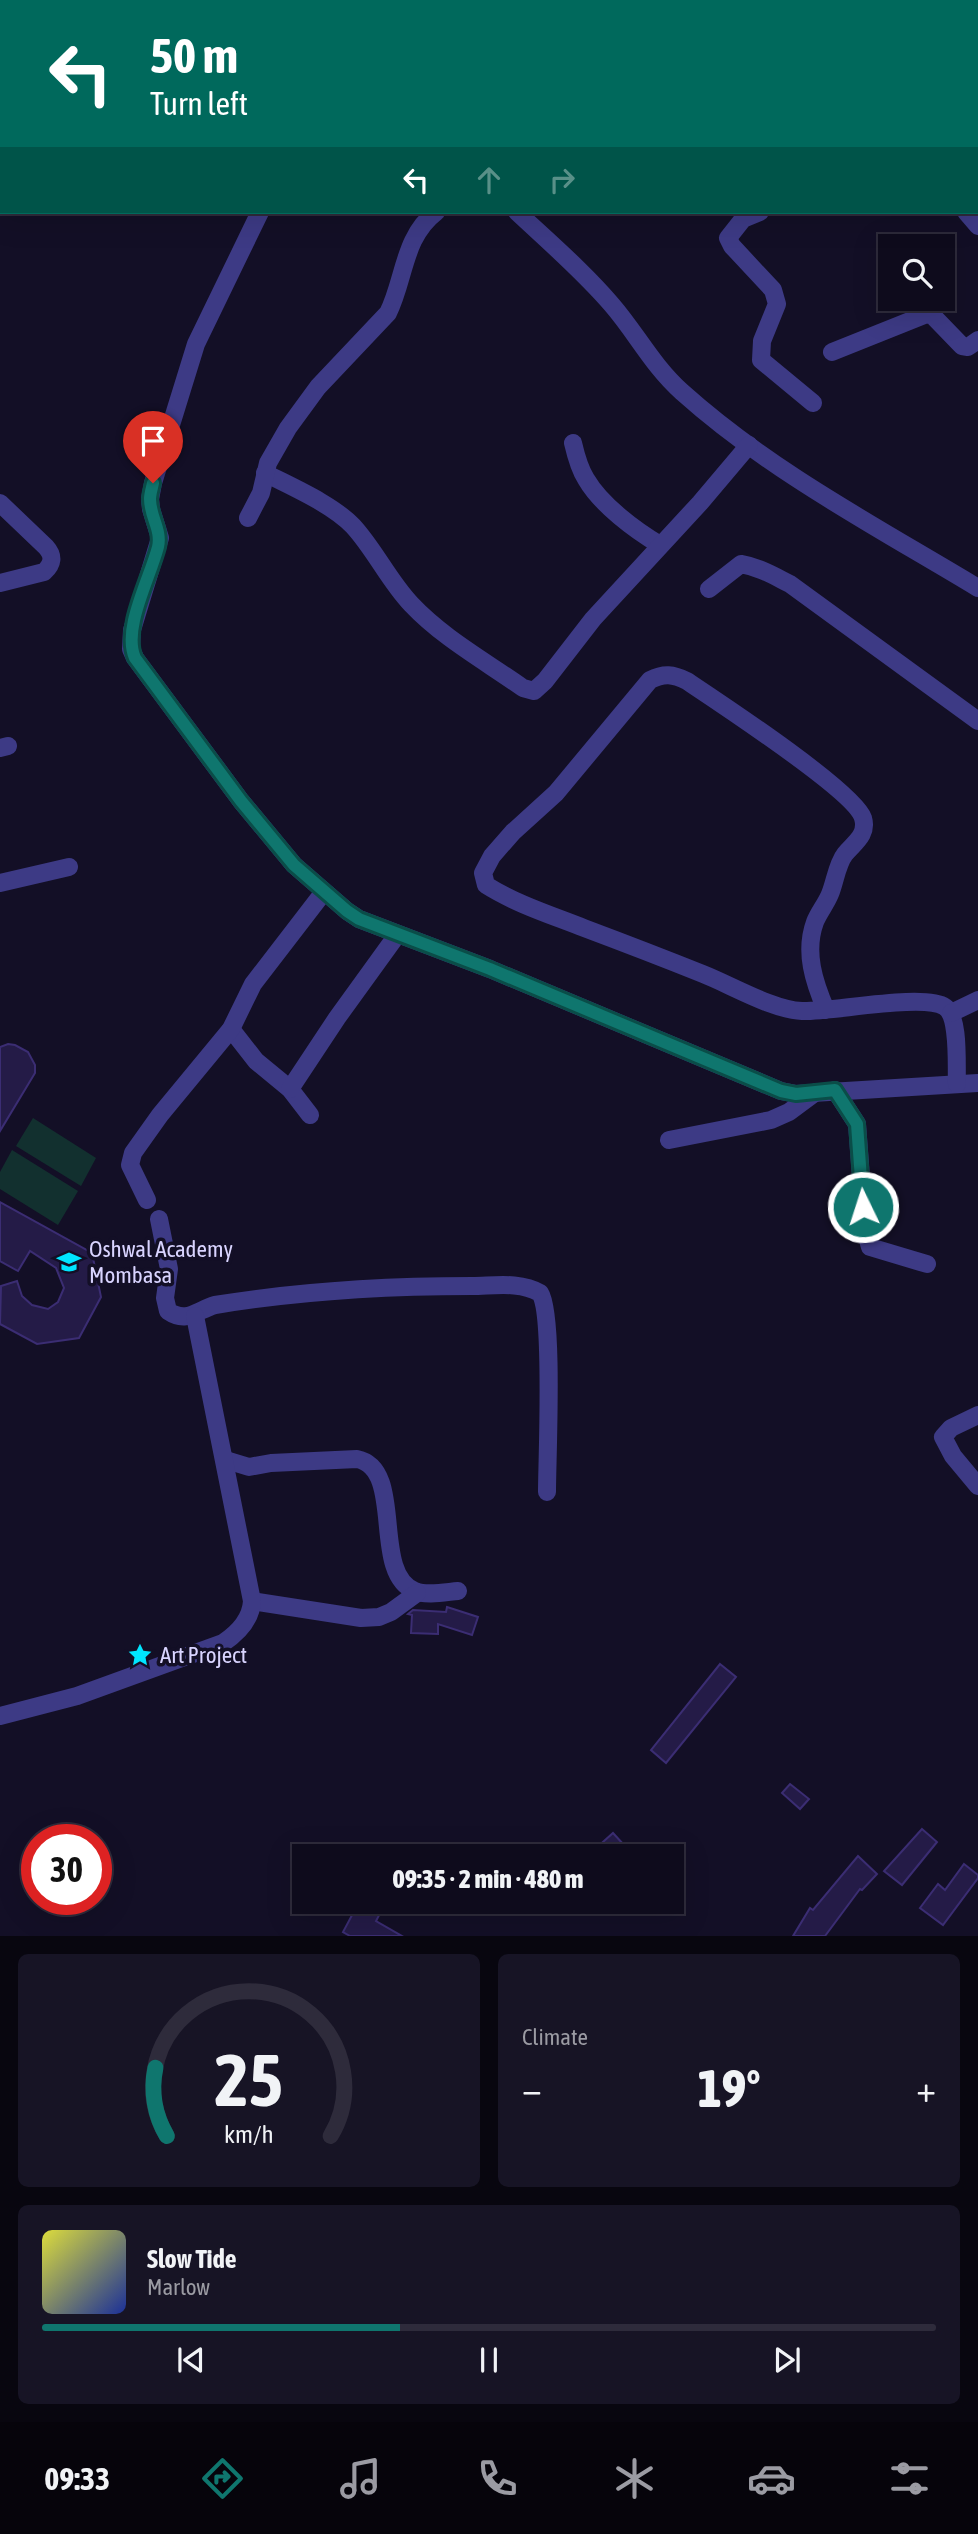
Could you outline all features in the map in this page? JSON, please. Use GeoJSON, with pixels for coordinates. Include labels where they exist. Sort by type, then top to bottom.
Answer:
{"type":"FeatureCollection","features":[{"type":"Feature","properties":{"kind":"street"},"geometry":{"type":"LineString","coordinates":[[259,214],[196,344],[163,449],[150,499],[160,538],[130,641],[135,658],[241,801],[294,865],[323,893],[359,919],[490,969],[781,1091],[796,1094],[978,1083]]}},
{"type":"Feature","properties":{"kind":"street"},"geometry":{"type":"LineString","coordinates":[[248,518],[258,502],[265,473],[277,446],[318,387],[388,313],[414,237],[424,220],[433,214]]}},
{"type":"Feature","properties":{"kind":"street"},"geometry":{"type":"LineString","coordinates":[[519,214],[612,305],[654,364],[680,391],[726,429],[832,500],[978,588]]}},
{"type":"Feature","properties":{"kind":"street"},"geometry":{"type":"LineString","coordinates":[[755,214],[743,219],[728,238],[732,246],[773,290],[777,304],[762,341],[761,360],[813,403]]}},
{"type":"Feature","properties":{"kind":"street"},"geometry":{"type":"LineString","coordinates":[[832,352],[927,314],[933,316],[962,346],[968,347],[978,340]]}},
{"type":"Feature","properties":{"kind":"street"},"geometry":{"type":"LineString","coordinates":[[573,443],[579,466],[587,482],[634,529],[660,545]]}},
{"type":"Feature","properties":{"kind":"street"},"geometry":{"type":"LineString","coordinates":[[265,473],[351,524],[409,603],[439,631],[530,691],[539,688],[593,619],[749,445]]}},
{"type":"Feature","properties":{"kind":"street"},"geometry":{"type":"LineString","coordinates":[[0,503],[52,555],[52,561],[44,572],[0,583]]}},
{"type":"Feature","properties":{"kind":"street"},"geometry":{"type":"LineString","coordinates":[[709,589],[741,564],[754,566],[790,584],[978,721]]}},
{"type":"Feature","properties":{"kind":"street"},"geometry":{"type":"LineString","coordinates":[[826,1010],[818,992],[810,947],[816,920],[830,895],[844,855],[861,835],[864,827],[857,806],[814,771],[687,681],[670,674],[659,675],[650,680],[555,793],[513,832],[492,856],[484,873],[486,886],[538,910],[775,1005],[800,1011],[826,1010],[935,1003],[951,1013],[957,1084]]}},
{"type":"Feature","properties":{"kind":"street"},"geometry":{"type":"LineString","coordinates":[[0,883],[69,867]]}},
{"type":"Feature","properties":{"kind":"street"},"geometry":{"type":"LineString","coordinates":[[147,1200],[130,1165],[133,1153],[230,1030],[253,984],[323,893]]}},
{"type":"Feature","properties":{"kind":"street"},"geometry":{"type":"LineString","coordinates":[[290,1089],[397,934]]}},
{"type":"Feature","properties":{"kind":"street"},"geometry":{"type":"LineString","coordinates":[[951,1013],[978,1000]]}},
{"type":"Feature","properties":{"kind":"street"},"geometry":{"type":"LineString","coordinates":[[230,1030],[256,1061],[290,1089],[310,1115]]}},
{"type":"Feature","properties":{"kind":"street"},"geometry":{"type":"LineString","coordinates":[[835,1090],[857,1124],[865,1230],[870,1247],[928,1264]]}},
{"type":"Feature","properties":{"kind":"street"},"geometry":{"type":"LineString","coordinates":[[669,1140],[771,1120],[789,1112],[816,1092]]}},
{"type":"Feature","properties":{"kind":"street"},"geometry":{"type":"LineString","coordinates":[[159,1219],[169,1269],[166,1305],[168,1311],[183,1317],[195,1316],[204,1308],[215,1305],[341,1290],[429,1286],[523,1286],[536,1290],[544,1302],[548,1354],[547,1492]]}},
{"type":"Feature","properties":{"kind":"street"},"geometry":{"type":"LineString","coordinates":[[0,1716],[77,1696],[223,1643],[240,1630],[249,1615],[252,1601],[226,1460],[195,1316]]}},
{"type":"Feature","properties":{"kind":"street"},"geometry":{"type":"LineString","coordinates":[[978,1415],[951,1428],[943,1437],[953,1456],[978,1486]]}},
{"type":"Feature","properties":{"kind":"street"},"geometry":{"type":"LineString","coordinates":[[226,1460],[249,1467],[271,1463],[357,1459],[367,1461],[381,1481],[395,1569],[405,1586],[417,1593],[458,1591]]}},
{"type":"Feature","properties":{"kind":"street"},"geometry":{"type":"LineString","coordinates":[[252,1601],[361,1618],[379,1617],[391,1612],[417,1593]]}},
{"type":"Feature","properties":{"kind":"green space"},"geometry":{"type":"Polygon","coordinates":[[[33,1118],[96,1158],[81,1186],[16,1146],[33,1118]]]}},
{"type":"Feature","properties":{"kind":"green space"},"geometry":{"type":"Polygon","coordinates":[[[12,1150],[78,1191],[58,1225],[0,1189],[0,1172],[12,1150]]]}},
{"type":"Feature","properties":{"kind":"building"},"geometry":{"type":"Polygon","coordinates":[[[8,1044],[28,1052],[35,1065],[35,1073],[0,1131],[0,1047],[8,1044]]]}},
{"type":"Feature","properties":{"kind":"building"},"geometry":{"type":"Polygon","coordinates":[[[0,1202],[92,1253],[101,1297],[79,1338],[37,1344],[0,1324],[1,1286],[17,1281],[22,1296],[32,1305],[48,1309],[58,1302],[64,1288],[56,1268],[30,1251],[18,1271],[0,1261],[0,1202]]]}},
{"type":"Feature","properties":{"kind":"building"},"geometry":{"type":"Polygon","coordinates":[[[447,1607],[478,1617],[472,1635],[438,1624],[438,1634],[411,1633],[412,1615],[408,1614],[413,1610],[446,1612],[447,1607]]]}},
{"type":"Feature","properties":{"kind":"building"},"geometry":{"type":"Polygon","coordinates":[[[720,1664],[736,1677],[666,1763],[651,1750],[720,1664]]]}},
{"type":"Feature","properties":{"kind":"building"},"geometry":{"type":"Polygon","coordinates":[[[790,1784],[809,1799],[800,1809],[782,1793],[790,1784]]]}},
{"type":"Feature","properties":{"kind":"building"},"geometry":{"type":"Polygon","coordinates":[[[922,1829],[937,1842],[902,1885],[884,1871],[922,1829]]]}},
{"type":"Feature","properties":{"kind":"building"},"geometry":{"type":"Polygon","coordinates":[[[613,1833],[623,1844],[601,1844],[613,1833]]]}},
{"type":"Feature","properties":{"kind":"building"},"geometry":{"type":"Polygon","coordinates":[[[858,1856],[877,1874],[860,1889],[825,1936],[793,1936],[810,1908],[813,1910],[858,1856]]]}},
{"type":"Feature","properties":{"kind":"building"},"geometry":{"type":"Polygon","coordinates":[[[964,1864],[978,1875],[978,1878],[943,1925],[920,1908],[938,1884],[945,1890],[964,1864]]]}},
{"type":"Feature","properties":{"kind":"building"},"geometry":{"type":"Polygon","coordinates":[[[353,1914],[380,1914],[376,1921],[402,1936],[350,1936],[343,1932],[353,1914]]]}},
{"type":"Feature","properties":{"kind":"place","name":"Oshwal Academy Mombasa"},"geometry":{"type":"Point","coordinates":[69,1262]}},
{"type":"Feature","properties":{"kind":"place","name":"Art Project"},"geometry":{"type":"Point","coordinates":[140,1655]}},
{"type":"Feature","properties":{"kind":"route"},"geometry":{"type":"LineString","coordinates":[[153,483],[151,509],[160,538],[132,630],[131,649],[241,801],[294,865],[323,893],[359,919],[490,969],[781,1091],[796,1094],[835,1090],[857,1124],[863,1207]]}}]}
